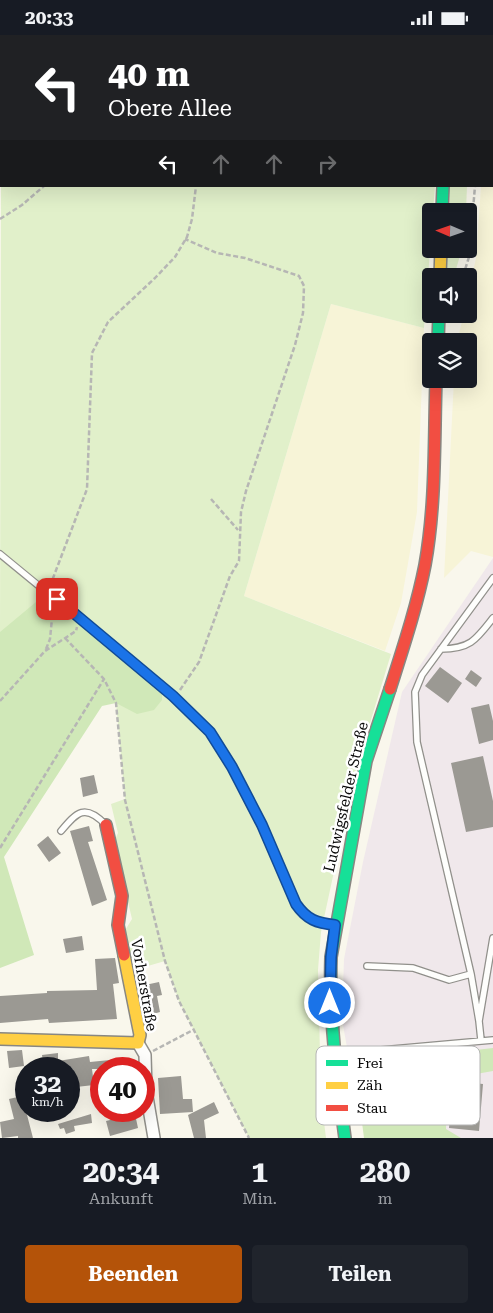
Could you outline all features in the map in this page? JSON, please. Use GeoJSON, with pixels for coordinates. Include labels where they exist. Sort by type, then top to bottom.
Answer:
{"type":"FeatureCollection","features":[{"type":"Feature","properties":{"kind":"street"},"geometry":{"type":"LineString","coordinates":[[442,203],[443,187]]}},
{"type":"Feature","properties":{"kind":"street","name":"Ludwigsfelder Straße"},"geometry":{"type":"LineString","coordinates":[[334,1046],[330,989],[335,925],[366,761],[404,645],[425,565],[432,510],[436,388]]}},
{"type":"Feature","properties":{"kind":"street","name":"Vorherstraße"},"geometry":{"type":"LineString","coordinates":[[0,1039],[138,1043],[140,1035],[118,925],[122,895],[106,825]]}},
{"type":"Feature","properties":{"kind":"street"},"geometry":{"type":"LineString","coordinates":[[138,1043],[146,1055],[146,1091],[154,1138]]}},
{"type":"Feature","properties":{"kind":"street","name":"Ludwigsfelder Straße"},"geometry":{"type":"LineString","coordinates":[[344,1125],[346,1138]]}},
{"type":"Feature","properties":{"kind":"lane"},"geometry":{"type":"LineString","coordinates":[[0,554],[173,696],[210,732],[232,767],[262,825],[296,904],[304,916],[312,921],[335,925]]}},
{"type":"Feature","properties":{"kind":"lane"},"geometry":{"type":"LineString","coordinates":[[482,1041],[471,974],[417,742],[415,692],[422,675],[493,578]]}},
{"type":"Feature","properties":{"kind":"lane"},"geometry":{"type":"LineString","coordinates":[[441,649],[458,649],[475,641],[493,618]]}},
{"type":"Feature","properties":{"kind":"lane"},"geometry":{"type":"LineString","coordinates":[[61,831],[75,814],[84,811],[97,816],[106,825]]}},
{"type":"Feature","properties":{"kind":"lane"},"geometry":{"type":"LineString","coordinates":[[480,1021],[493,939]]}},
{"type":"Feature","properties":{"kind":"lane"},"geometry":{"type":"LineString","coordinates":[[367,966],[413,968],[449,980],[471,974]]}},
{"type":"Feature","properties":{"kind":"lane"},"geometry":{"type":"LineString","coordinates":[[425,1046],[493,1040]]}},
{"type":"Feature","properties":{"kind":"path"},"geometry":{"type":"LineString","coordinates":[[0,219],[22,205],[43,187]]}},
{"type":"Feature","properties":{"kind":"path"},"geometry":{"type":"LineString","coordinates":[[48,592],[87,489],[92,353],[108,322],[175,257],[185,239],[192,219],[196,187]]}},
{"type":"Feature","properties":{"kind":"path"},"geometry":{"type":"LineString","coordinates":[[466,268],[469,257],[475,187]]}},
{"type":"Feature","properties":{"kind":"path"},"geometry":{"type":"LineString","coordinates":[[173,696],[180,690],[199,663],[230,576],[239,561],[239,531],[246,491],[301,321],[304,286],[299,276],[244,258],[217,253],[185,239]]}},
{"type":"Feature","properties":{"kind":"path"},"geometry":{"type":"LineString","coordinates":[[210,499],[230,518],[239,531]]}},
{"type":"Feature","properties":{"kind":"path"},"geometry":{"type":"LineString","coordinates":[[45,651],[50,639],[52,610],[57,599]]}},
{"type":"Feature","properties":{"kind":"path"},"geometry":{"type":"LineString","coordinates":[[0,701],[45,651],[76,631],[80,621]]}},
{"type":"Feature","properties":{"kind":"path"},"geometry":{"type":"LineString","coordinates":[[66,638],[104,679],[116,703],[125,800],[165,961],[179,1001],[249,1138]]}},
{"type":"Feature","properties":{"kind":"path"},"geometry":{"type":"LineString","coordinates":[[0,848],[104,679]]}},
{"type":"Feature","properties":{"kind":"path"},"geometry":{"type":"LineString","coordinates":[[146,1055],[193,1030]]}},
{"type":"Feature","properties":{"kind":"shaded area"},"geometry":{"type":"Polygon","coordinates":[[[481,187],[493,187],[493,557],[471,551],[444,578],[454,388],[477,388],[477,333],[459,333],[462,323],[477,323],[477,268],[474,268],[476,258],[478,257],[481,187]]]}},
{"type":"Feature","properties":{"kind":"shaded area"},"geometry":{"type":"Polygon","coordinates":[[[331,304],[424,328],[424,333],[422,333],[417,512],[401,603],[385,651],[244,596],[331,304]]]}},
{"type":"Feature","properties":{"kind":"shaded area"},"geometry":{"type":"Polygon","coordinates":[[[493,558],[493,1138],[416,1138],[416,1125],[480,1125],[480,1046],[347,1046],[342,1019],[344,959],[363,862],[402,692],[493,558]]]}},
{"type":"Feature","properties":{"kind":"green space"},"geometry":{"type":"Polygon","coordinates":[[[1,187],[435,187],[434,203],[422,203],[422,258],[429,258],[429,268],[422,268],[422,323],[424,323],[424,328],[331,304],[244,596],[391,654],[356,769],[321,932],[318,970],[320,1046],[316,1046],[316,1125],[324,1125],[326,1138],[249,1138],[179,1001],[165,961],[134,970],[124,932],[132,919],[114,842],[118,833],[111,804],[125,799],[116,703],[0,632],[1,187]]]}},
{"type":"Feature","properties":{"kind":"green space"},"geometry":{"type":"Polygon","coordinates":[[[450,187],[467,187],[466,203],[449,203],[450,187]]]}},
{"type":"Feature","properties":{"kind":"green space"},"geometry":{"type":"Polygon","coordinates":[[[447,258],[459,258],[456,268],[446,268],[447,258]]]}},
{"type":"Feature","properties":{"kind":"green space"},"geometry":{"type":"Polygon","coordinates":[[[48,592],[166,688],[162,695],[162,700],[154,710],[137,714],[116,703],[102,706],[4,857],[34,955],[0,968],[0,632],[48,592]]]}},
{"type":"Feature","properties":{"kind":"green space"},"geometry":{"type":"Polygon","coordinates":[[[493,1048],[493,1071],[480,1073],[480,1049],[493,1048]]]}},
{"type":"Feature","properties":{"kind":"green space"},"geometry":{"type":"Polygon","coordinates":[[[362,1125],[446,1125],[446,1129],[461,1138],[364,1138],[362,1125]]]}},
{"type":"Feature","properties":{"kind":"building"},"geometry":{"type":"Polygon","coordinates":[[[440,667],[462,683],[448,703],[425,686],[440,667]]]}},
{"type":"Feature","properties":{"kind":"building"},"geometry":{"type":"Polygon","coordinates":[[[471,670],[482,678],[476,687],[465,679],[471,670]]]}},
{"type":"Feature","properties":{"kind":"building"},"geometry":{"type":"Polygon","coordinates":[[[489,704],[493,721],[493,740],[479,744],[471,708],[489,704]]]}},
{"type":"Feature","properties":{"kind":"building"},"geometry":{"type":"Polygon","coordinates":[[[483,756],[493,801],[493,827],[466,832],[451,763],[483,756]]]}},
{"type":"Feature","properties":{"kind":"building"},"geometry":{"type":"Polygon","coordinates":[[[94,775],[98,793],[83,797],[80,778],[94,775]]]}},
{"type":"Feature","properties":{"kind":"building"},"geometry":{"type":"Polygon","coordinates":[[[89,826],[93,841],[88,842],[107,900],[92,906],[70,831],[89,826]]]}},
{"type":"Feature","properties":{"kind":"building"},"geometry":{"type":"Polygon","coordinates":[[[48,836],[61,853],[49,862],[37,845],[48,836]]]}},
{"type":"Feature","properties":{"kind":"building"},"geometry":{"type":"Polygon","coordinates":[[[82,936],[84,950],[66,953],[63,939],[82,936]]]}},
{"type":"Feature","properties":{"kind":"building"},"geometry":{"type":"Polygon","coordinates":[[[115,958],[119,983],[113,984],[117,1019],[49,1023],[48,1019],[0,1023],[0,996],[47,993],[47,991],[97,990],[95,959],[115,958]]]}},
{"type":"Feature","properties":{"kind":"building"},"geometry":{"type":"Polygon","coordinates":[[[159,982],[162,995],[157,996],[160,1012],[146,1016],[142,999],[148,997],[145,985],[159,982]]]}},
{"type":"Feature","properties":{"kind":"building"},"geometry":{"type":"Polygon","coordinates":[[[22,1050],[23,1057],[15,1057],[15,1067],[9,1068],[7,1051],[22,1050]]]}},
{"type":"Feature","properties":{"kind":"building"},"geometry":{"type":"Polygon","coordinates":[[[58,1053],[58,1057],[42,1057],[42,1055],[58,1053]]]}},
{"type":"Feature","properties":{"kind":"building"},"geometry":{"type":"Polygon","coordinates":[[[89,1056],[90,1085],[80,1087],[80,1057],[89,1056]]]}},
{"type":"Feature","properties":{"kind":"building"},"geometry":{"type":"Polygon","coordinates":[[[181,1076],[183,1099],[192,1099],[193,1112],[160,1114],[158,1078],[181,1076]]]}},
{"type":"Feature","properties":{"kind":"building"},"geometry":{"type":"Polygon","coordinates":[[[480,1084],[483,1084],[480,1119],[480,1084]]]}},
{"type":"Feature","properties":{"kind":"building"},"geometry":{"type":"Polygon","coordinates":[[[15,1098],[15,1122],[29,1122],[33,1138],[18,1138],[18,1136],[2,1138],[0,1122],[14,1119],[9,1099],[15,1098]]]}},
{"type":"Feature","properties":{"kind":"building"},"geometry":{"type":"Polygon","coordinates":[[[214,1102],[219,1113],[204,1120],[206,1138],[194,1138],[188,1115],[214,1102]]]}},
{"type":"Feature","properties":{"kind":"building"},"geometry":{"type":"Polygon","coordinates":[[[90,1114],[90,1122],[92,1123],[74,1126],[75,1131],[66,1134],[64,1128],[60,1129],[58,1124],[80,1122],[80,1117],[90,1114]]]}},
{"type":"Feature","properties":{"kind":"building"},"geometry":{"type":"Polygon","coordinates":[[[106,1122],[137,1122],[138,1128],[110,1136],[106,1122]]]}},
{"type":"Feature","properties":{"kind":"building"},"geometry":{"type":"Polygon","coordinates":[[[449,1125],[480,1125],[479,1131],[449,1128],[449,1125]]]}},
{"type":"Feature","properties":{"kind":"traffic: fast"},"geometry":{"type":"LineString","coordinates":[[442,203],[443,187]]}},
{"type":"Feature","properties":{"kind":"traffic: fast"},"geometry":{"type":"LineString","coordinates":[[438,333],[439,323]]}},
{"type":"Feature","properties":{"kind":"traffic: fast"},"geometry":{"type":"LineString","coordinates":[[334,1046],[332,1025],[331,957],[366,761],[390,689]]}},
{"type":"Feature","properties":{"kind":"traffic: fast"},"geometry":{"type":"LineString","coordinates":[[343,1125],[345,1138]]}},
{"type":"Feature","properties":{"kind":"traffic: slow"},"geometry":{"type":"LineString","coordinates":[[440,268],[441,258]]}},
{"type":"Feature","properties":{"kind":"traffic: slow"},"geometry":{"type":"LineString","coordinates":[[0,1039],[138,1043],[140,1035],[124,955]]}},
{"type":"Feature","properties":{"kind":"traffic: jam"},"geometry":{"type":"LineString","coordinates":[[390,689],[418,596],[429,542],[434,472],[436,388]]}},
{"type":"Feature","properties":{"kind":"traffic: jam"},"geometry":{"type":"LineString","coordinates":[[106,825],[122,896],[118,925],[124,955]]}},
{"type":"Feature","properties":{"kind":"route"},"geometry":{"type":"LineString","coordinates":[[57,599],[80,621],[173,696],[210,732],[232,767],[262,825],[296,904],[304,916],[312,921],[335,925],[331,957],[330,1003]]}}]}
